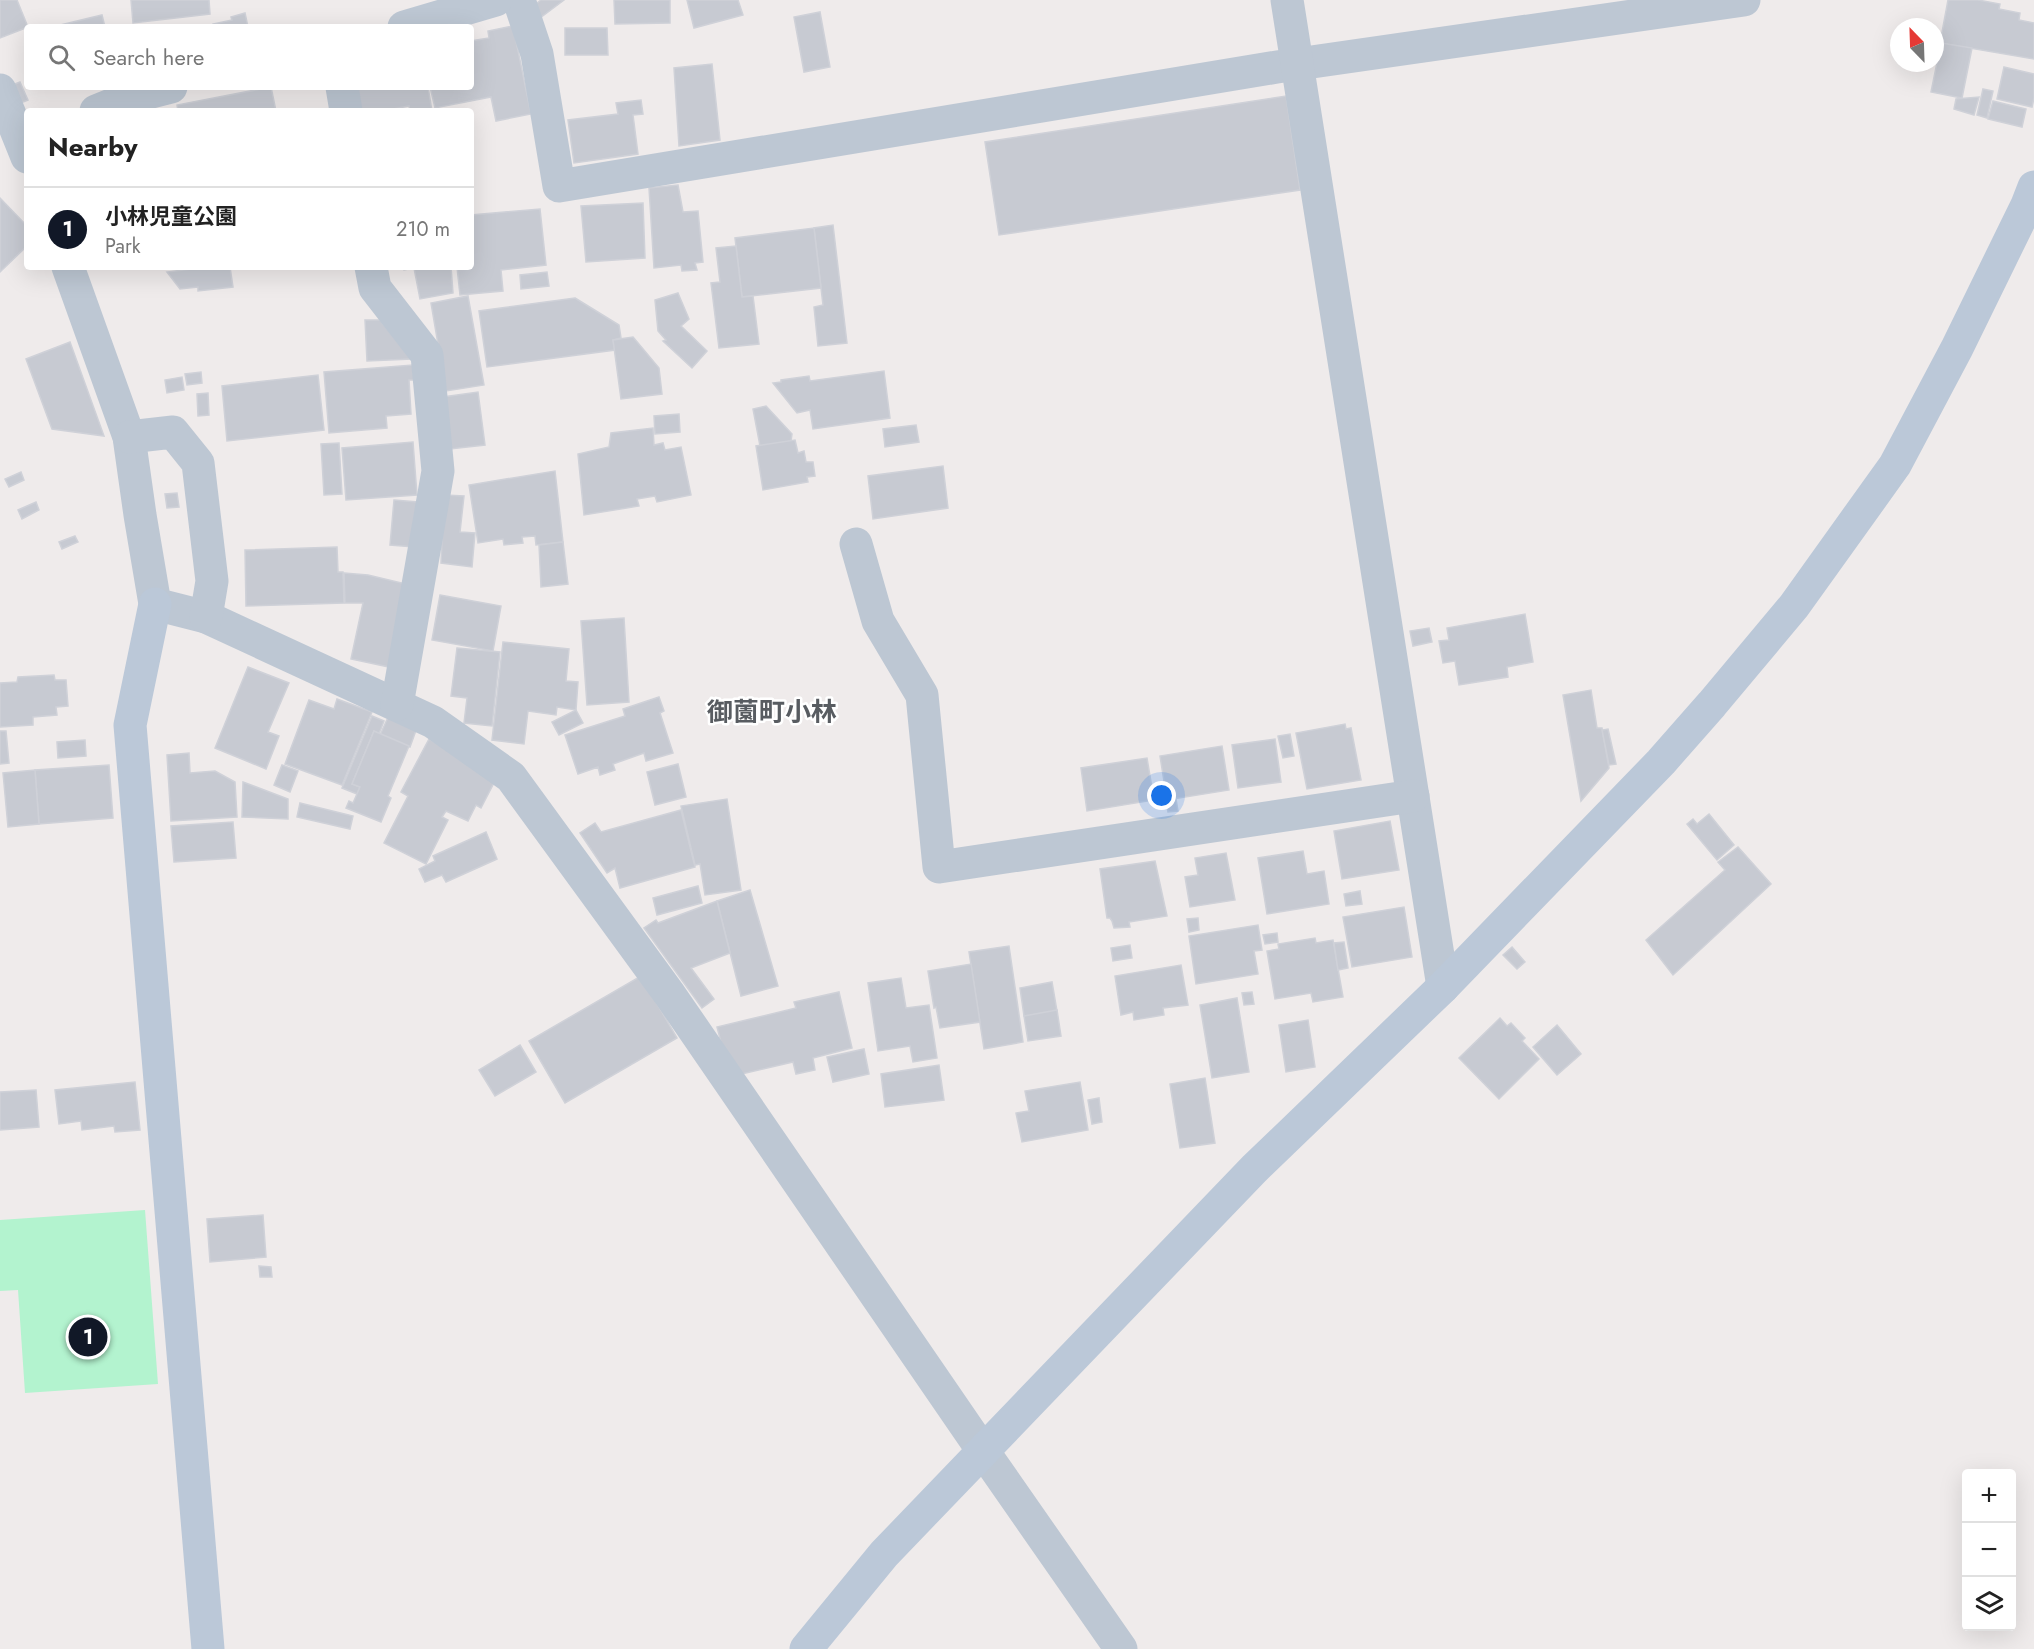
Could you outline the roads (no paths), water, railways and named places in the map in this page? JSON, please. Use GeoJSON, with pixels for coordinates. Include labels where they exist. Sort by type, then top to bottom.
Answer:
{"type":"FeatureCollection","features":[{"type":"Feature","properties":{"kind":"street"},"geometry":{"type":"LineString","coordinates":[[414,24],[496,0]]}},
{"type":"Feature","properties":{"kind":"street"},"geometry":{"type":"LineString","coordinates":[[519,0],[537,54],[560,186],[1297,65],[1744,0]]}},
{"type":"Feature","properties":{"kind":"street"},"geometry":{"type":"LineString","coordinates":[[1287,0],[1443,987]]}},
{"type":"Feature","properties":{"kind":"street"},"geometry":{"type":"LineString","coordinates":[[0,90],[19,145]]}},
{"type":"Feature","properties":{"kind":"street"},"geometry":{"type":"LineString","coordinates":[[103,108],[128,98],[159,90]]}},
{"type":"Feature","properties":{"kind":"street"},"geometry":{"type":"LineString","coordinates":[[342,90],[346,108]]}},
{"type":"Feature","properties":{"kind":"street"},"geometry":{"type":"LineString","coordinates":[[806,1649],[884,1554],[1254,1169],[1443,987],[1661,762],[1794,606],[1895,465],[1962,338],[2027,206],[2034,187]]}},
{"type":"Feature","properties":{"kind":"street"},"geometry":{"type":"LineString","coordinates":[[69,270],[129,437],[155,604],[130,725],[208,1649]]}},
{"type":"Feature","properties":{"kind":"street"},"geometry":{"type":"LineString","coordinates":[[372,270],[375,288],[427,355],[438,471],[397,705]]}},
{"type":"Feature","properties":{"kind":"street"},"geometry":{"type":"LineString","coordinates":[[129,437],[173,432],[198,464],[212,581],[206,617]]}},
{"type":"Feature","properties":{"kind":"street"},"geometry":{"type":"LineString","coordinates":[[856,544],[878,621],[922,695],[939,867],[1413,796]]}},
{"type":"Feature","properties":{"kind":"street"},"geometry":{"type":"LineString","coordinates":[[155,604],[206,617],[433,722],[511,777],[670,995],[1121,1649]]}},
{"type":"Feature","properties":{"kind":"place","name":"小林児童公園"},"geometry":{"type":"Point","coordinates":[88,1337]}},
{"type":"Feature","properties":{"kind":"district","name":"御薗町小林"},"geometry":{"type":"Point","coordinates":[772,712]}}]}
